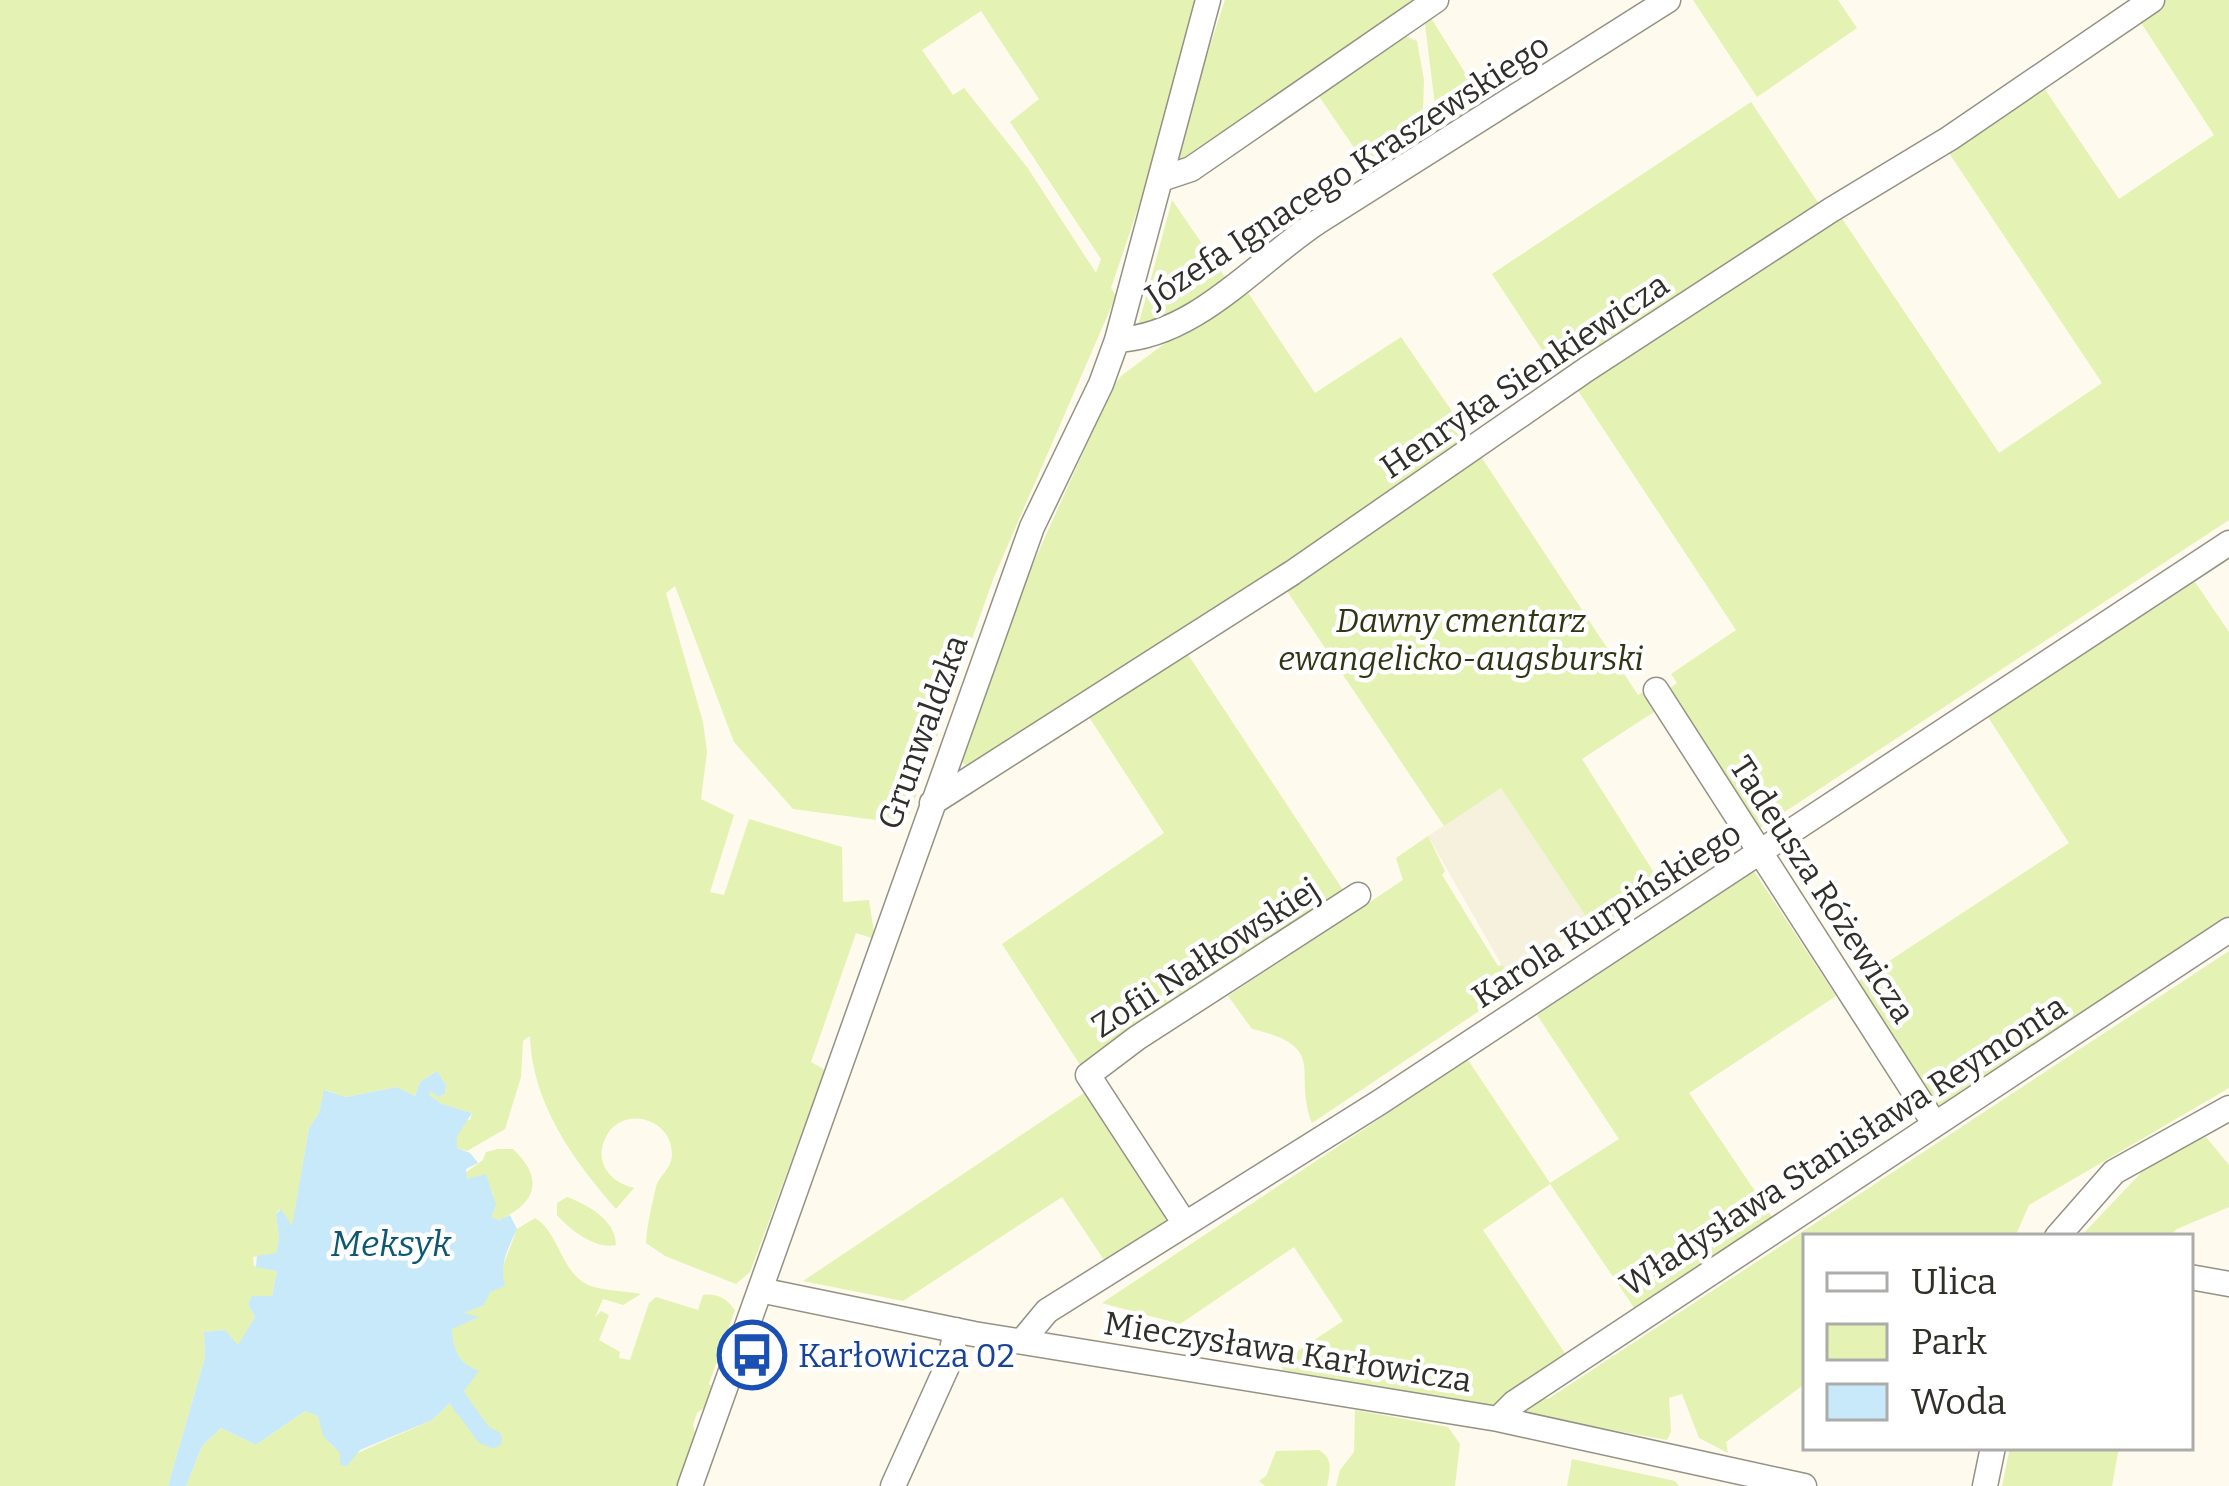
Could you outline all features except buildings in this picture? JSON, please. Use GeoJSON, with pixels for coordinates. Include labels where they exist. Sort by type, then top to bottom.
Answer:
{"type":"FeatureCollection","features":[{"type":"Feature","properties":{"kind":"street","name":"Grunwaldzka"},"geometry":{"type":"LineString","coordinates":[[690,1486],[1032,527],[1101,384],[1117,340],[1208,0]]}},
{"type":"Feature","properties":{"kind":"street"},"geometry":{"type":"LineString","coordinates":[[1161,178],[1191,170],[1436,0]]}},
{"type":"Feature","properties":{"kind":"street","name":"Józefa Ignacego Kraszewskiego"},"geometry":{"type":"LineString","coordinates":[[1117,340],[1149,339],[1184,322],[1313,225],[1668,0]]}},
{"type":"Feature","properties":{"kind":"street","name":"Henryka Sienkiewicza"},"geometry":{"type":"LineString","coordinates":[[932,803],[1292,573],[1605,357],[1950,138],[2152,0]]}},
{"type":"Feature","properties":{"kind":"street","name":"Karola Kurpińskiego"},"geometry":{"type":"LineString","coordinates":[[1022,1341],[1047,1311],[1760,853],[2229,543]]}},
{"type":"Feature","properties":{"kind":"street","name":"Tadeusza Różewicza"},"geometry":{"type":"LineString","coordinates":[[1656,690],[1934,1123]]}},
{"type":"Feature","properties":{"kind":"street","name":"Zofii Nałkowskiej"},"geometry":{"type":"LineString","coordinates":[[1185,1224],[1088,1075],[1137,1038],[1358,896]]}},
{"type":"Feature","properties":{"kind":"street","name":"Władysława Stanisława Reymonta"},"geometry":{"type":"LineString","coordinates":[[1498,1419],[1514,1403],[2229,930]]}},
{"type":"Feature","properties":{"kind":"street"},"geometry":{"type":"LineString","coordinates":[[2060,1234],[2114,1172],[2229,1108]]}},
{"type":"Feature","properties":{"kind":"street"},"geometry":{"type":"LineString","coordinates":[[2193,1277],[2229,1284]]}},
{"type":"Feature","properties":{"kind":"street","name":"Mieczysława Karłowicza"},"geometry":{"type":"LineString","coordinates":[[760,1289],[956,1330],[1498,1419],[1697,1474],[1804,1486]]}},
{"type":"Feature","properties":{"kind":"street"},"geometry":{"type":"LineString","coordinates":[[892,1486],[950,1360],[956,1330]]}},
{"type":"Feature","properties":{"kind":"street"},"geometry":{"type":"LineString","coordinates":[[1985,1486],[1992,1450]]}},
{"type":"Feature","properties":{"kind":"shaded area"},"geometry":{"type":"Polygon","coordinates":[[[1501,788],[1592,921],[1508,976],[1428,836],[1501,788]]]}},
{"type":"Feature","properties":{"kind":"green space"},"geometry":{"type":"Polygon","coordinates":[[[0,0],[1195,0],[1158,149],[1111,288],[1116,296],[994,577],[906,824],[793,809],[734,742],[675,586],[666,593],[703,722],[707,752],[701,799],[734,815],[710,892],[724,895],[749,819],[842,847],[843,902],[869,900],[875,939],[856,933],[811,1062],[825,1070],[750,1272],[736,1284],[665,1256],[646,1243],[656,1187],[671,1159],[670,1141],[664,1131],[644,1120],[622,1121],[612,1128],[602,1148],[603,1164],[618,1182],[634,1188],[616,1209],[585,1171],[547,1107],[530,1036],[523,1041],[521,1077],[505,1129],[467,1151],[450,1152],[437,1133],[434,1121],[446,1117],[470,1120],[472,1113],[429,1095],[431,1090],[438,1097],[445,1094],[446,1085],[437,1071],[420,1082],[415,1096],[397,1087],[346,1097],[325,1090],[309,1128],[292,1228],[280,1209],[276,1254],[253,1257],[254,1266],[277,1271],[272,1296],[252,1297],[248,1304],[255,1317],[238,1346],[225,1330],[204,1332],[205,1357],[168,1486],[0,1486],[0,0]],[[981,11],[922,50],[953,95],[964,88],[1027,167],[1096,273],[1101,259],[1010,122],[1039,99],[981,11]]]}},
{"type":"Feature","properties":{"kind":"green space"},"geometry":{"type":"Polygon","coordinates":[[[1225,0],[1425,0],[1179,163],[1174,156],[1225,0]]]}},
{"type":"Feature","properties":{"kind":"green space"},"geometry":{"type":"Polygon","coordinates":[[[1693,0],[1838,0],[1857,28],[1757,97],[1693,0]]]}},
{"type":"Feature","properties":{"kind":"green space"},"geometry":{"type":"Polygon","coordinates":[[[2158,0],[2229,0],[2229,520],[1754,832],[1663,693],[1677,683],[1671,674],[1736,630],[1575,386],[1837,211],[1999,453],[2102,383],[1947,150],[2042,85],[2119,199],[2214,135],[2136,15],[2158,0]]]}},
{"type":"Feature","properties":{"kind":"green space"},"geometry":{"type":"Polygon","coordinates":[[[1428,13],[1485,105],[1461,121],[1447,118],[1435,105],[1424,17],[1428,13]]]}},
{"type":"Feature","properties":{"kind":"green space"},"geometry":{"type":"Polygon","coordinates":[[[1402,35],[1417,41],[1423,109],[1390,144],[1372,174],[1316,92],[1402,35]]]}},
{"type":"Feature","properties":{"kind":"green space"},"geometry":{"type":"Polygon","coordinates":[[[1751,102],[1821,207],[1562,380],[1492,274],[1751,102]]]}},
{"type":"Feature","properties":{"kind":"green space"},"geometry":{"type":"Polygon","coordinates":[[[1172,200],[1225,277],[1152,331],[1139,323],[1172,200]]]}},
{"type":"Feature","properties":{"kind":"green space"},"geometry":{"type":"Polygon","coordinates":[[[1243,285],[1315,393],[1401,337],[1473,442],[968,768],[961,761],[992,665],[1112,388],[1121,376],[1243,285]]]}},
{"type":"Feature","properties":{"kind":"green space","name":"Dawny cmentarz ewangelicko-augsburski"},"geometry":{"type":"Polygon","coordinates":[[[1478,452],[1638,695],[1648,689],[1660,708],[1582,759],[1665,890],[1597,933],[1501,788],[1444,826],[1283,585],[1478,452]]]}},
{"type":"Feature","properties":{"kind":"green space"},"geometry":{"type":"Polygon","coordinates":[[[2195,582],[2229,632],[2229,922],[1940,1113],[1854,984],[2069,843],[1988,717],[2195,582]]]}},
{"type":"Feature","properties":{"kind":"green space"},"geometry":{"type":"Polygon","coordinates":[[[1185,650],[1345,893],[1082,1068],[1002,944],[1164,833],[1089,717],[1185,650]]]}},
{"type":"Feature","properties":{"kind":"green space"},"geometry":{"type":"Polygon","coordinates":[[[1428,836],[1445,871],[1442,875],[1498,966],[1518,985],[1312,1123],[1300,1053],[1276,1036],[1252,1029],[1228,996],[1403,880],[1396,858],[1428,836]]]}},
{"type":"Feature","properties":{"kind":"green space"},"geometry":{"type":"Polygon","coordinates":[[[1754,871],[1836,996],[1689,1093],[1775,1221],[1637,1312],[1550,1184],[1483,1230],[1568,1358],[1520,1393],[1548,1399],[2229,951],[2229,1088],[2029,1205],[2016,1234],[1803,1234],[1803,1385],[1726,1442],[1728,1453],[1699,1438],[1682,1394],[1669,1398],[1671,1432],[1667,1440],[1283,1370],[1281,1362],[1343,1321],[1294,1247],[1180,1324],[1102,1303],[1468,1060],[1550,1183],[1619,1139],[1537,1015],[1754,871]]]}},
{"type":"Feature","properties":{"kind":"green space"},"geometry":{"type":"Polygon","coordinates":[[[1090,1089],[1174,1216],[1104,1260],[1062,1197],[903,1301],[803,1281],[1090,1089]]]}},
{"type":"Feature","properties":{"kind":"green space"},"geometry":{"type":"Polygon","coordinates":[[[2206,1137],[2229,1165],[2229,1207],[2171,1234],[2083,1234],[2159,1154],[2206,1137]]]}},
{"type":"Feature","properties":{"kind":"green space"},"geometry":{"type":"Polygon","coordinates":[[[513,1149],[532,1180],[528,1198],[499,1220],[490,1217],[493,1193],[487,1184],[468,1180],[465,1173],[486,1152],[513,1149]]]}},
{"type":"Feature","properties":{"kind":"green space"},"geometry":{"type":"Polygon","coordinates":[[[567,1197],[606,1221],[616,1245],[592,1242],[562,1221],[557,1203],[567,1197]]]}},
{"type":"Feature","properties":{"kind":"green space"},"geometry":{"type":"Polygon","coordinates":[[[535,1218],[581,1281],[641,1294],[623,1305],[603,1299],[595,1317],[601,1311],[609,1315],[599,1340],[620,1352],[619,1358],[630,1360],[649,1303],[656,1297],[698,1310],[703,1295],[713,1295],[735,1310],[709,1384],[714,1387],[708,1405],[697,1413],[693,1425],[696,1438],[679,1486],[186,1486],[202,1446],[221,1428],[256,1445],[305,1411],[318,1416],[334,1447],[353,1455],[432,1420],[451,1402],[471,1404],[464,1391],[468,1368],[452,1347],[452,1328],[477,1318],[463,1313],[501,1271],[517,1229],[535,1218]]]}},
{"type":"Feature","properties":{"kind":"green space"},"geometry":{"type":"Polygon","coordinates":[[[1355,1410],[1448,1427],[1460,1444],[1455,1486],[1336,1486],[1340,1470],[1354,1452],[1355,1410]]]}},
{"type":"Feature","properties":{"kind":"green space"},"geometry":{"type":"Polygon","coordinates":[[[1319,1450],[1329,1461],[1327,1486],[1265,1486],[1259,1481],[1266,1476],[1276,1451],[1319,1450]]]}},
{"type":"Feature","properties":{"kind":"green space"},"geometry":{"type":"Polygon","coordinates":[[[2009,1450],[2118,1450],[2112,1486],[2002,1486],[2009,1450]]]}},
{"type":"Feature","properties":{"kind":"green space"},"geometry":{"type":"Polygon","coordinates":[[[1572,1459],[1675,1481],[1679,1486],[1567,1486],[1572,1459]]]}},
{"type":"Feature","properties":{"kind":"water","name":"Meksyk"},"geometry":{"type":"Polygon","coordinates":[[[437,1071],[446,1085],[445,1094],[438,1097],[431,1091],[429,1095],[472,1113],[457,1136],[457,1148],[478,1163],[466,1169],[467,1179],[486,1174],[496,1205],[491,1217],[499,1220],[510,1215],[517,1229],[504,1263],[505,1286],[490,1292],[484,1305],[464,1313],[479,1317],[452,1329],[458,1354],[479,1371],[464,1391],[472,1404],[456,1414],[450,1403],[432,1420],[360,1450],[347,1466],[340,1465],[340,1453],[323,1436],[318,1416],[305,1411],[256,1445],[221,1428],[202,1446],[186,1486],[168,1486],[205,1357],[204,1332],[225,1330],[238,1345],[255,1317],[248,1304],[252,1296],[272,1296],[277,1271],[256,1267],[257,1256],[276,1253],[276,1214],[281,1209],[292,1226],[309,1128],[319,1113],[324,1090],[346,1097],[397,1087],[415,1096],[420,1082],[437,1071]]]}},
{"type":"Feature","properties":{"kind":"waterway"},"geometry":{"type":"LineString","coordinates":[[465,1409],[484,1435],[493,1439]]}},
{"type":"Feature","properties":{"kind":"place","name":"Karłowicza 02"},"geometry":{"type":"Point","coordinates":[752,1355]}}]}
